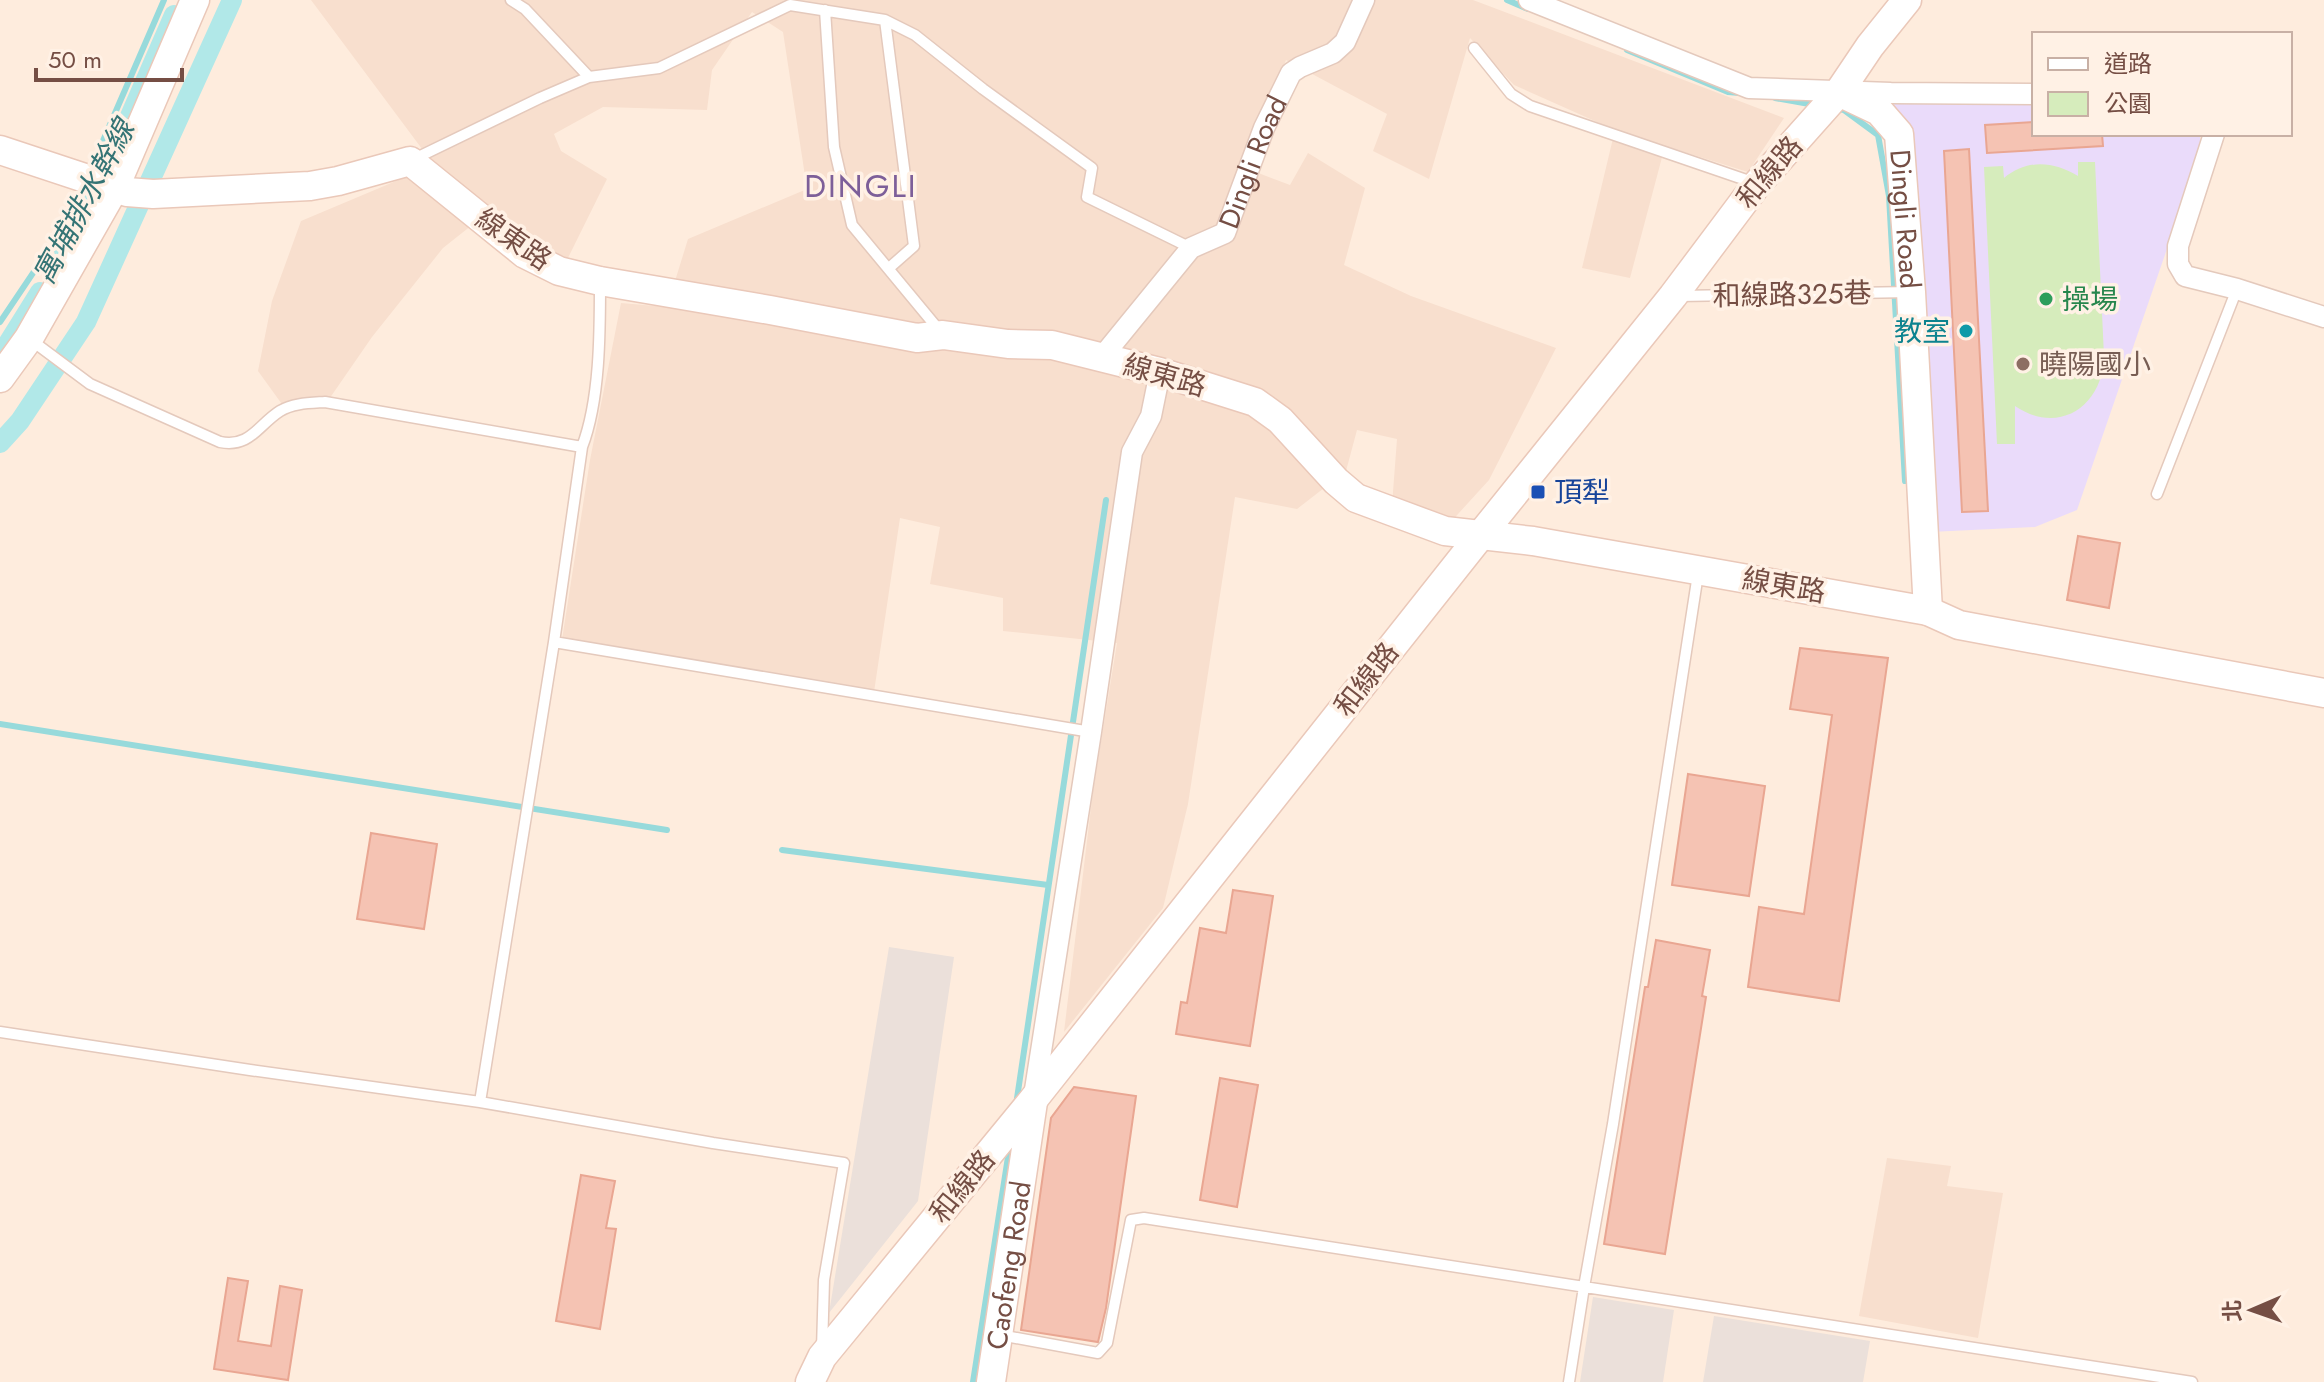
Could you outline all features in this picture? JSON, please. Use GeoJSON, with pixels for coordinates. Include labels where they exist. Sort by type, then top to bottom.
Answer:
{"type":"FeatureCollection","features":[{"type":"Feature","properties":{"kind":"street"},"geometry":{"type":"LineString","coordinates":[[0,378],[29,338],[113,186],[195,0]]}},
{"type":"Feature","properties":{"kind":"street","name":"Dingli Road"},"geometry":{"type":"LineString","coordinates":[[1102,357],[1191,248],[1225,233],[1264,128],[1291,73],[1333,53],[1345,42],[1364,0]]}},
{"type":"Feature","properties":{"kind":"street","name":"Dingli Road"},"geometry":{"type":"LineString","coordinates":[[1529,0],[1749,88],[1839,92],[1879,111],[1899,134],[1928,611]]}},
{"type":"Feature","properties":{"kind":"street","name":"和線路"},"geometry":{"type":"LineString","coordinates":[[786,1382],[816,1369],[1673,296],[1757,184],[1839,92],[1870,46],[1907,0]]}},
{"type":"Feature","properties":{"kind":"street"},"geometry":{"type":"LineString","coordinates":[[1839,92],[2032,94]]}},
{"type":"Feature","properties":{"kind":"street"},"geometry":{"type":"LineString","coordinates":[[2213,136],[2178,246],[2178,264],[2185,276],[2324,317]]}},
{"type":"Feature","properties":{"kind":"street"},"geometry":{"type":"LineString","coordinates":[[0,150],[113,186],[310,186],[410,161]]}},
{"type":"Feature","properties":{"kind":"street","name":"線東路"},"geometry":{"type":"LineString","coordinates":[[410,161],[525,254],[559,271],[917,338],[943,335],[1008,344],[1052,345],[1160,372],[1255,402],[1280,420],[1336,481],[1356,498],[1445,531],[1533,541],[1928,611],[1959,625],[2324,693]]}},
{"type":"Feature","properties":{"kind":"street"},"geometry":{"type":"LineString","coordinates":[[1033,1100],[1132,452],[1151,416],[1160,372]]}},
{"type":"Feature","properties":{"kind":"street","name":"Caofeng Road"},"geometry":{"type":"LineString","coordinates":[[991,1382],[1033,1100]]}},
{"type":"Feature","properties":{"kind":"lane"},"geometry":{"type":"LineString","coordinates":[[511,0],[525,9],[589,77]]}},
{"type":"Feature","properties":{"kind":"lane"},"geometry":{"type":"LineString","coordinates":[[410,161],[589,77],[659,68],[790,3],[885,20],[915,35],[1092,168],[1087,197],[1191,248]]}},
{"type":"Feature","properties":{"kind":"lane"},"geometry":{"type":"LineString","coordinates":[[825,10],[834,147],[852,225],[943,335]]}},
{"type":"Feature","properties":{"kind":"lane"},"geometry":{"type":"LineString","coordinates":[[885,20],[914,246],[889,268]]}},
{"type":"Feature","properties":{"kind":"lane"},"geometry":{"type":"LineString","coordinates":[[1474,48],[1511,94],[1530,106],[1757,184]]}},
{"type":"Feature","properties":{"kind":"lane"},"geometry":{"type":"LineString","coordinates":[[480,1102],[582,447],[590,426],[600,333],[600,281]]}},
{"type":"Feature","properties":{"kind":"lane"},"geometry":{"type":"LineString","coordinates":[[2157,494],[2237,289]]}},
{"type":"Feature","properties":{"kind":"lane","name":"和線路325巷"},"geometry":{"type":"LineString","coordinates":[[1673,296],[1911,292]]}},
{"type":"Feature","properties":{"kind":"lane"},"geometry":{"type":"LineString","coordinates":[[29,338],[90,384],[220,442],[232,444],[246,439],[281,410],[299,404],[325,402],[582,447]]}},
{"type":"Feature","properties":{"kind":"lane"},"geometry":{"type":"LineString","coordinates":[[1569,1382],[1613,1124],[1698,569]]}},
{"type":"Feature","properties":{"kind":"lane"},"geometry":{"type":"LineString","coordinates":[[554,642],[1091,732]]}},
{"type":"Feature","properties":{"kind":"lane"},"geometry":{"type":"LineString","coordinates":[[0,1032],[480,1102],[844,1163],[824,1280],[816,1369]]}},
{"type":"Feature","properties":{"kind":"lane"},"geometry":{"type":"LineString","coordinates":[[998,1334],[1098,1353],[1107,1343],[1131,1220],[1144,1218],[2192,1382]]}},
{"type":"Feature","properties":{"kind":"shaded area"},"geometry":{"type":"Polygon","coordinates":[[[311,0],[1473,0],[1784,118],[1748,172],[1665,146],[1630,278],[1582,268],[1615,130],[1514,85],[1470,38],[1429,179],[1373,151],[1387,114],[1286,60],[1240,166],[1290,185],[1308,153],[1365,188],[1344,265],[1411,296],[1556,348],[1489,480],[1448,525],[1392,505],[1397,439],[1357,430],[1346,471],[1297,509],[1235,497],[1188,804],[1163,908],[1064,1032],[1093,791],[1117,643],[1003,631],[1003,598],[930,584],[940,527],[900,518],[874,692],[561,646],[590,460],[621,303],[667,307],[688,239],[807,189],[783,32],[752,12],[712,70],[707,110],[603,107],[554,134],[561,151],[607,179],[564,266],[491,210],[443,248],[372,337],[325,405],[284,407],[258,371],[272,301],[301,221],[434,165],[311,0]]]}},
{"type":"Feature","properties":{"kind":"shaded area","name":"曉陽國小"},"geometry":{"type":"Polygon","coordinates":[[[1893,103],[2032,103],[2032,136],[2200,136],[2200,153],[2077,510],[2035,527],[1930,532],[1904,127],[1893,103]]]}},
{"type":"Feature","properties":{"kind":"shaded area"},"geometry":{"type":"Polygon","coordinates":[[[889,947],[954,957],[918,1201],[829,1313],[889,947]]]}},
{"type":"Feature","properties":{"kind":"shaded area"},"geometry":{"type":"Polygon","coordinates":[[[1887,1158],[1951,1166],[1947,1186],[2003,1193],[1978,1338],[1859,1316],[1887,1158]]]}},
{"type":"Feature","properties":{"kind":"shaded area"},"geometry":{"type":"Polygon","coordinates":[[[1593,1297],[1674,1310],[1663,1382],[1580,1382],[1593,1297]]]}},
{"type":"Feature","properties":{"kind":"shaded area"},"geometry":{"type":"Polygon","coordinates":[[[1714,1316],[1870,1341],[1863,1382],[1703,1382],[1714,1316]]]}},
{"type":"Feature","properties":{"kind":"green space"},"geometry":{"type":"Polygon","coordinates":[[[2078,162],[2095,162],[2104,356],[2102,374],[2087,402],[2062,417],[2031,415],[2015,406],[2015,444],[1997,444],[1984,167],[2003,166],[2004,178],[2022,168],[2040,164],[2059,167],[2078,176],[2078,162]]]}},
{"type":"Feature","properties":{"kind":"building"},"geometry":{"type":"Polygon","coordinates":[[[2032,122],[2032,136],[2102,136],[2103,146],[1987,153],[1985,125],[2032,122]]]}},
{"type":"Feature","properties":{"kind":"building","name":"教室"},"geometry":{"type":"Polygon","coordinates":[[[1969,149],[1988,511],[1962,512],[1944,151],[1969,149]]]}},
{"type":"Feature","properties":{"kind":"building"},"geometry":{"type":"Polygon","coordinates":[[[2078,536],[2120,543],[2109,608],[2067,600],[2078,536]]]}},
{"type":"Feature","properties":{"kind":"building"},"geometry":{"type":"Polygon","coordinates":[[[1800,648],[1888,658],[1839,1001],[1748,987],[1759,907],[1804,914],[1832,715],[1790,709],[1800,648]]]}},
{"type":"Feature","properties":{"kind":"building"},"geometry":{"type":"Polygon","coordinates":[[[1688,774],[1765,786],[1749,896],[1672,885],[1688,774]]]}},
{"type":"Feature","properties":{"kind":"building"},"geometry":{"type":"Polygon","coordinates":[[[371,833],[437,844],[424,929],[357,919],[371,833]]]}},
{"type":"Feature","properties":{"kind":"building"},"geometry":{"type":"Polygon","coordinates":[[[1233,890],[1273,896],[1250,1046],[1176,1034],[1181,1002],[1187,1003],[1200,928],[1226,933],[1233,890]]]}},
{"type":"Feature","properties":{"kind":"building"},"geometry":{"type":"Polygon","coordinates":[[[1656,940],[1710,950],[1702,996],[1706,997],[1665,1254],[1604,1244],[1645,987],[1648,987],[1656,940]]]}},
{"type":"Feature","properties":{"kind":"building"},"geometry":{"type":"Polygon","coordinates":[[[1220,1078],[1258,1085],[1237,1207],[1200,1200],[1220,1078]]]}},
{"type":"Feature","properties":{"kind":"building"},"geometry":{"type":"Polygon","coordinates":[[[1074,1087],[1136,1096],[1106,1308],[1098,1342],[1021,1330],[1051,1118],[1074,1087]]]}},
{"type":"Feature","properties":{"kind":"building"},"geometry":{"type":"Polygon","coordinates":[[[581,1175],[615,1181],[606,1228],[616,1229],[600,1329],[556,1321],[581,1175]]]}},
{"type":"Feature","properties":{"kind":"building"},"geometry":{"type":"Polygon","coordinates":[[[228,1278],[248,1281],[238,1341],[271,1346],[280,1286],[302,1290],[288,1380],[214,1369],[228,1278]]]}},
{"type":"Feature","properties":{"kind":"waterway"},"geometry":{"type":"LineString","coordinates":[[89,173],[164,0]]}},
{"type":"Feature","properties":{"kind":"waterway"},"geometry":{"type":"LineString","coordinates":[[0,443],[20,421],[86,322],[232,0]]}},
{"type":"Feature","properties":{"kind":"waterway"},"geometry":{"type":"LineString","coordinates":[[1507,0],[1528,9]]}},
{"type":"Feature","properties":{"kind":"waterway","name":"寓埔排水幹線"},"geometry":{"type":"LineString","coordinates":[[64,250],[107,169],[174,15]]}},
{"type":"Feature","properties":{"kind":"waterway"},"geometry":{"type":"LineString","coordinates":[[1627,50],[1728,92],[1740,93]]}},
{"type":"Feature","properties":{"kind":"waterway"},"geometry":{"type":"LineString","coordinates":[[1775,98],[1815,105]]}},
{"type":"Feature","properties":{"kind":"waterway"},"geometry":{"type":"LineString","coordinates":[[1838,109],[1844,110],[1878,135],[1889,196],[1905,481]]}},
{"type":"Feature","properties":{"kind":"waterway"},"geometry":{"type":"LineString","coordinates":[[0,322],[66,224],[83,187]]}},
{"type":"Feature","properties":{"kind":"waterway","name":"寓埔排水幹線"},"geometry":{"type":"LineString","coordinates":[[0,356],[40,292]]}},
{"type":"Feature","properties":{"kind":"waterway"},"geometry":{"type":"LineString","coordinates":[[1016,1105],[1106,500]]}},
{"type":"Feature","properties":{"kind":"waterway"},"geometry":{"type":"LineString","coordinates":[[0,724],[667,830]]}},
{"type":"Feature","properties":{"kind":"waterway"},"geometry":{"type":"LineString","coordinates":[[782,850],[1048,885]]}},
{"type":"Feature","properties":{"kind":"waterway"},"geometry":{"type":"LineString","coordinates":[[973,1382],[1010,1144]]}},
{"type":"Feature","properties":{"kind":"place","name":"操場"},"geometry":{"type":"Point","coordinates":[2046,299]}},
{"type":"Feature","properties":{"kind":"place","name":"教室"},"geometry":{"type":"Point","coordinates":[1966,331]}},
{"type":"Feature","properties":{"kind":"place","name":"曉陽國小"},"geometry":{"type":"Point","coordinates":[2023,364]}},
{"type":"Feature","properties":{"kind":"place","name":"頂犁"},"geometry":{"type":"Point","coordinates":[1538,492]}},
{"type":"Feature","properties":{"kind":"district","name":"DINGLI"},"geometry":{"type":"Point","coordinates":[861,186]}}]}
